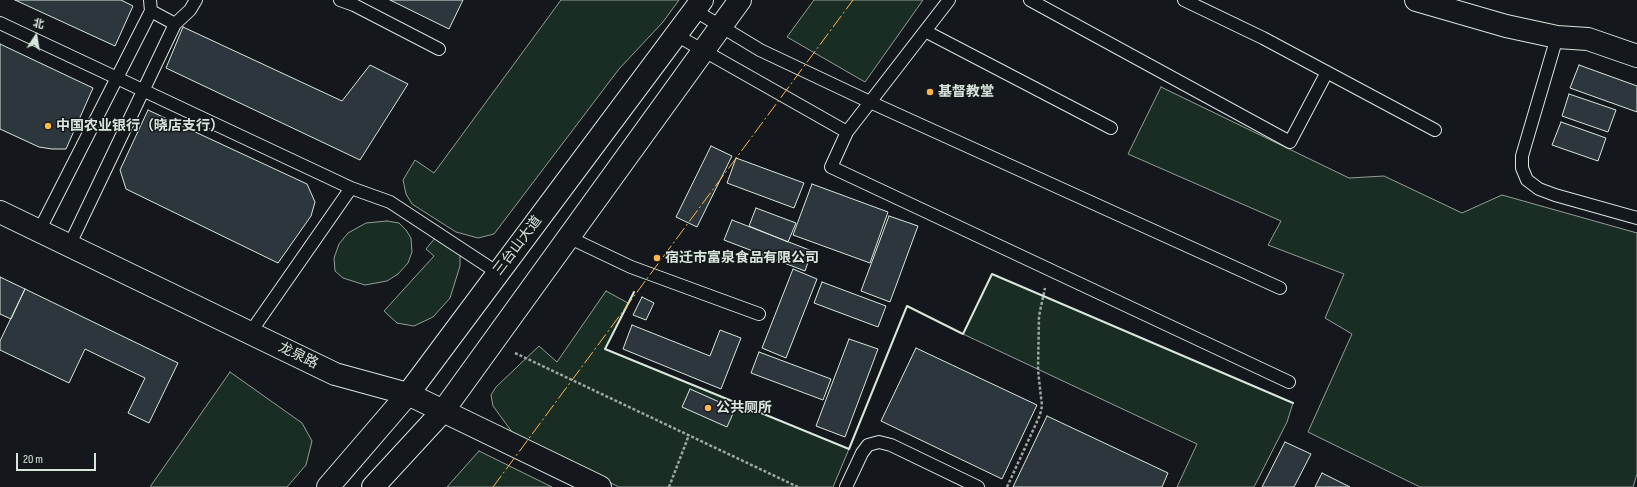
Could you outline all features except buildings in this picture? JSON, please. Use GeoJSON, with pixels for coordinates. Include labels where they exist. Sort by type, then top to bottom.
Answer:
{"type":"FeatureCollection","features":[{"type":"Feature","properties":{"kind":"main road"},"geometry":{"type":"LineString","coordinates":[[373,487],[443,411],[740,0]]}},
{"type":"Feature","properties":{"kind":"main road"},"geometry":{"type":"LineString","coordinates":[[1416,0],[1506,26],[1557,37],[1588,40],[1637,56]]}},
{"type":"Feature","properties":{"kind":"main road","name":"三台山大道"},"geometry":{"type":"LineString","coordinates":[[328,487],[408,394],[698,5]]}},
{"type":"Feature","properties":{"kind":"main road","name":"龙泉路"},"geometry":{"type":"LineString","coordinates":[[0,212],[335,374],[408,394],[600,487]]}},
{"type":"Feature","properties":{"kind":"lane"},"geometry":{"type":"LineString","coordinates":[[69,246],[176,24],[190,10],[196,0]]}},
{"type":"Feature","properties":{"kind":"lane"},"geometry":{"type":"LineString","coordinates":[[340,0],[354,5],[440,49]]}},
{"type":"Feature","properties":{"kind":"lane"},"geometry":{"type":"LineString","coordinates":[[949,0],[847,132],[831,167],[1289,382]]}},
{"type":"Feature","properties":{"kind":"lane"},"geometry":{"type":"LineString","coordinates":[[1030,0],[1290,142],[1328,72]]}},
{"type":"Feature","properties":{"kind":"lane"},"geometry":{"type":"LineString","coordinates":[[1184,0],[1263,38],[1435,130]]}},
{"type":"Feature","properties":{"kind":"lane"},"geometry":{"type":"LineString","coordinates":[[38,231],[117,78],[150,5],[176,24]]}},
{"type":"Feature","properties":{"kind":"lane"},"geometry":{"type":"LineString","coordinates":[[698,5],[721,26],[760,50],[870,102],[1280,288]]}},
{"type":"Feature","properties":{"kind":"lane"},"geometry":{"type":"LineString","coordinates":[[0,23],[351,188],[390,202],[498,273]]}},
{"type":"Feature","properties":{"kind":"lane"},"geometry":{"type":"LineString","coordinates":[[925,31],[1110,128]]}},
{"type":"Feature","properties":{"kind":"lane"},"geometry":{"type":"LineString","coordinates":[[676,35],[847,132]]}},
{"type":"Feature","properties":{"kind":"lane"},"geometry":{"type":"LineString","coordinates":[[1557,37],[1522,156],[1522,168],[1527,180],[1539,189],[1555,195],[1637,218]]}},
{"type":"Feature","properties":{"kind":"lane"},"geometry":{"type":"LineString","coordinates":[[250,333],[351,188]]}},
{"type":"Feature","properties":{"kind":"lane"},"geometry":{"type":"LineString","coordinates":[[568,237],[631,267],[759,314]]}},
{"type":"Feature","properties":{"kind":"lane"},"geometry":{"type":"LineString","coordinates":[[846,487],[865,449],[868,445],[879,442],[891,445],[978,487]]}},
{"type":"Feature","properties":{"kind":"path"},"geometry":{"type":"LineString","coordinates":[[1007,487],[1040,415],[1042,406],[1038,370],[1039,316],[1042,295],[1052,271]]}},
{"type":"Feature","properties":{"kind":"path"},"geometry":{"type":"LineString","coordinates":[[492,342],[798,487]]}},
{"type":"Feature","properties":{"kind":"path"},"geometry":{"type":"LineString","coordinates":[[669,487],[689,435]]}},
{"type":"Feature","properties":{"kind":"green space"},"geometry":{"type":"Polygon","coordinates":[[[561,0],[679,0],[663,22],[619,69],[494,234],[478,238],[456,232],[412,204],[406,194],[403,180],[415,160],[434,173],[561,0]]]}},
{"type":"Feature","properties":{"kind":"green space"},"geometry":{"type":"Polygon","coordinates":[[[814,0],[923,0],[865,82],[787,37],[814,0]]]}},
{"type":"Feature","properties":{"kind":"green space"},"geometry":{"type":"Polygon","coordinates":[[[1161,87],[1349,178],[1384,176],[1462,213],[1502,195],[1637,233],[1637,474],[1633,487],[1420,487],[1308,432],[1352,334],[1325,318],[1344,274],[1268,245],[1281,221],[1128,154],[1161,87]]]}},
{"type":"Feature","properties":{"kind":"green space"},"geometry":{"type":"Polygon","coordinates":[[[387,221],[399,223],[411,238],[412,252],[408,263],[398,274],[387,281],[365,285],[343,278],[335,271],[334,258],[339,244],[348,233],[366,223],[387,221]]]}},
{"type":"Feature","properties":{"kind":"green space"},"geometry":{"type":"Polygon","coordinates":[[[436,237],[460,254],[460,266],[450,298],[433,317],[414,326],[397,323],[384,311],[434,256],[426,249],[436,237]]]}},
{"type":"Feature","properties":{"kind":"green space"},"geometry":{"type":"Polygon","coordinates":[[[992,274],[1293,403],[1287,422],[1254,487],[1177,487],[1197,444],[963,334],[992,274]]]}},
{"type":"Feature","properties":{"kind":"green space"},"geometry":{"type":"Polygon","coordinates":[[[606,291],[628,303],[605,349],[849,449],[833,487],[619,487],[515,436],[493,406],[491,395],[496,387],[539,346],[557,362],[606,291]]]}},
{"type":"Feature","properties":{"kind":"green space"},"geometry":{"type":"Polygon","coordinates":[[[230,372],[302,423],[312,441],[306,465],[287,487],[150,487],[230,372]]]}},
{"type":"Feature","properties":{"kind":"green space"},"geometry":{"type":"Polygon","coordinates":[[[479,451],[552,487],[447,487],[479,451]]]}},
{"type":"Feature","properties":{"kind":"wall"},"geometry":{"type":"LineString","coordinates":[[634,292],[605,349],[849,449],[907,306],[963,334],[992,274],[1293,403]]}},
{"type":"Feature","properties":{"kind":"power"},"geometry":{"type":"LineString","coordinates":[[493,487],[853,0]]}},
{"type":"Feature","properties":{"kind":"place","name":"基督教堂"},"geometry":{"type":"Point","coordinates":[930,92]}},
{"type":"Feature","properties":{"kind":"place","name":"中国农业银行（晓店支行）"},"geometry":{"type":"Point","coordinates":[48,126]}},
{"type":"Feature","properties":{"kind":"place","name":"宿迁市富泉食品有限公司"},"geometry":{"type":"Point","coordinates":[657,258]}},
{"type":"Feature","properties":{"kind":"place","name":"公共厕所"},"geometry":{"type":"Point","coordinates":[708,408]}}]}
